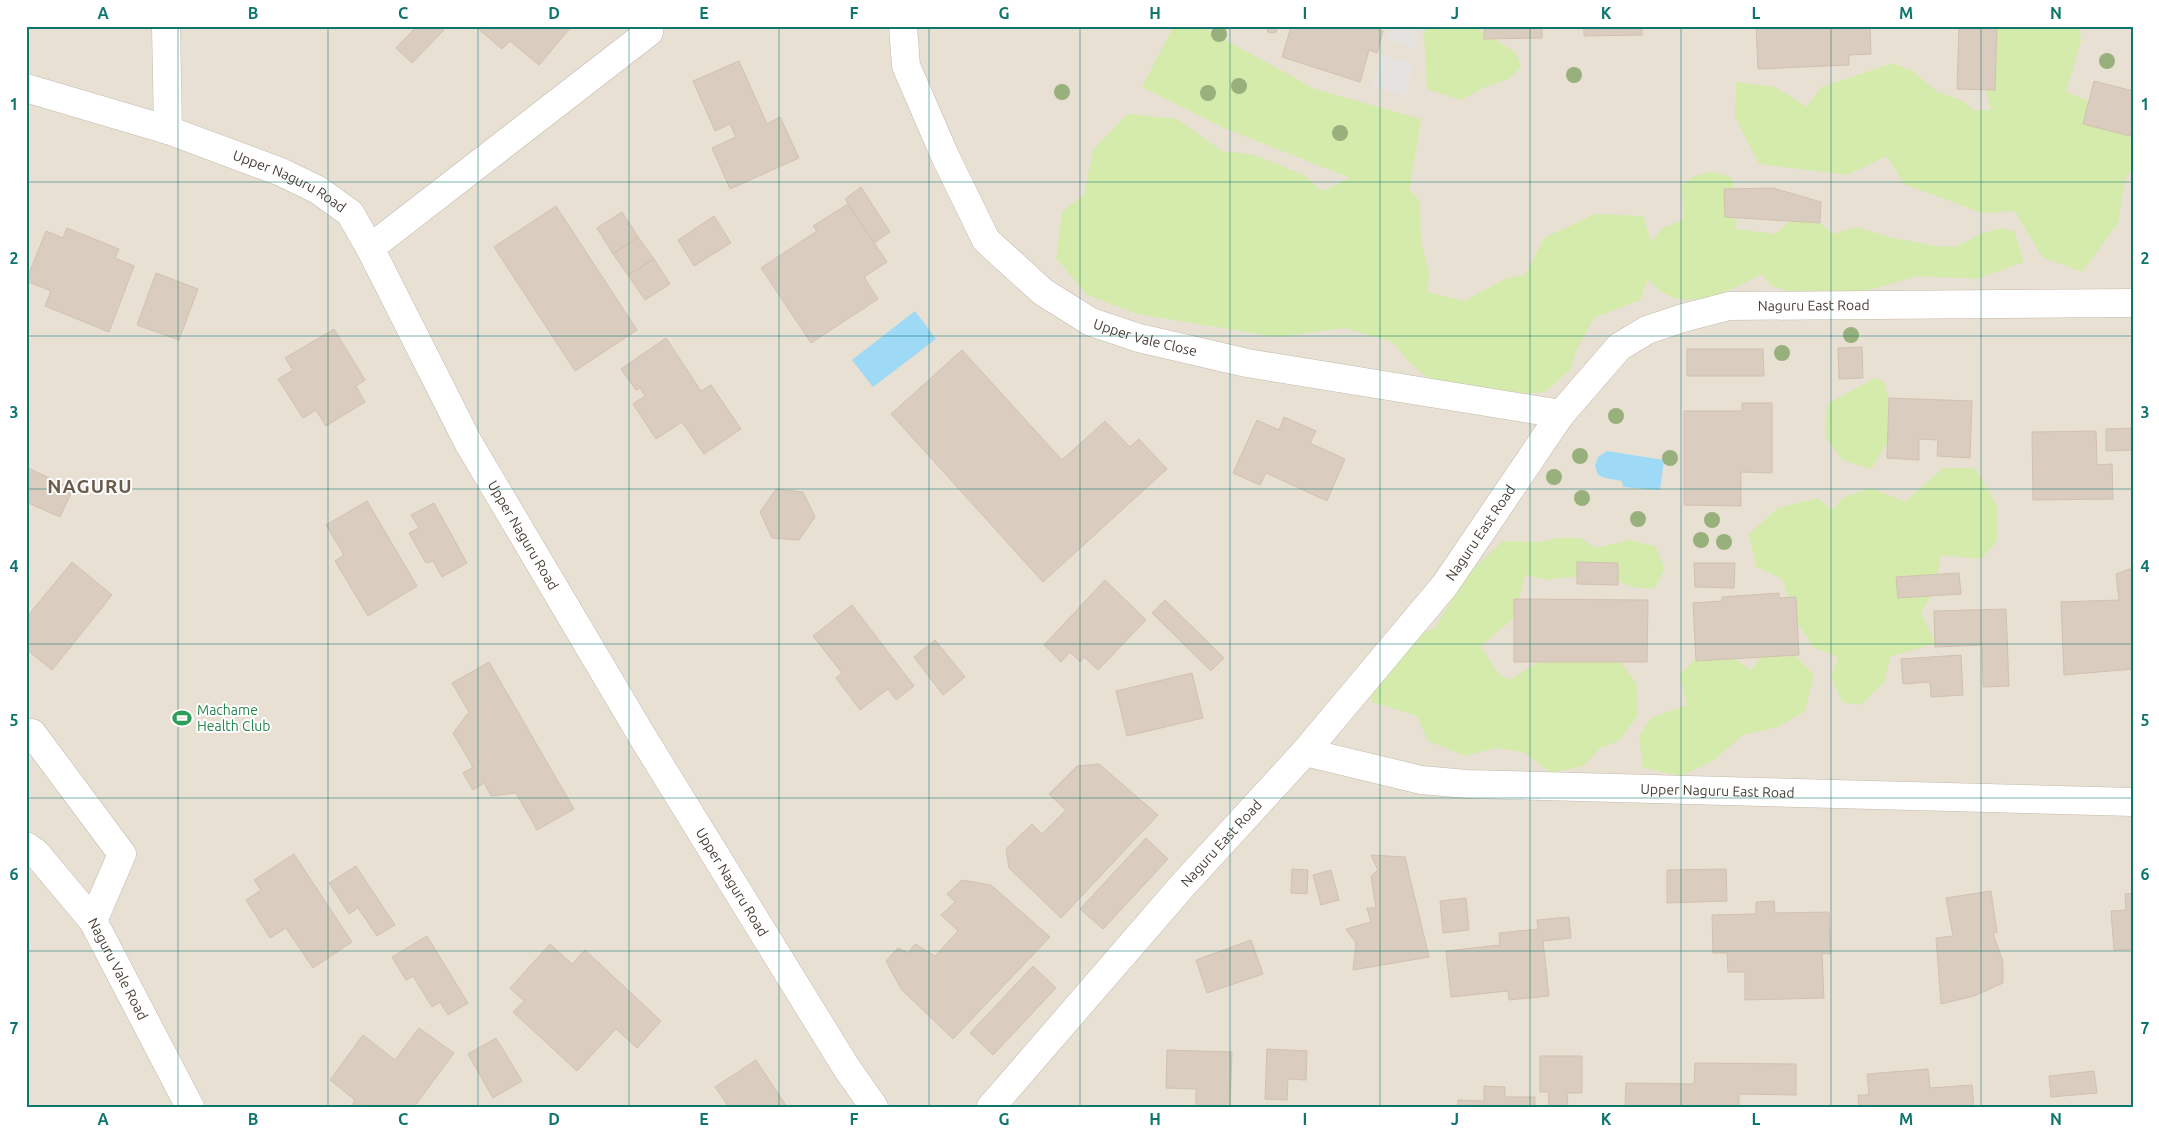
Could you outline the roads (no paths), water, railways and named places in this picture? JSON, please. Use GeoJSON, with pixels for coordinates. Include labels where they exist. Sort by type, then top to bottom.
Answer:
{"type":"FeatureCollection","features":[{"type":"Feature","properties":{"kind":"street"},"geometry":{"type":"LineString","coordinates":[[166,26],[168,130]]}},
{"type":"Feature","properties":{"kind":"street","name":"Upper Vale Close"},"geometry":{"type":"LineString","coordinates":[[903,26],[906,66],[944,156],[986,240],[1043,292],[1091,322],[1138,338],[1247,363],[1562,414]]}},
{"type":"Feature","properties":{"kind":"street"},"geometry":{"type":"LineString","coordinates":[[370,248],[649,32]]}},
{"type":"Feature","properties":{"kind":"street","name":"Upper Naguru Road"},"geometry":{"type":"LineString","coordinates":[[26,88],[168,130],[281,172],[318,190],[350,213],[370,248],[468,442],[648,744],[846,1067],[874,1107]]}},
{"type":"Feature","properties":{"kind":"street","name":"Naguru East Road"},"geometry":{"type":"LineString","coordinates":[[991,1107],[1182,885],[1305,752],[1445,585],[1562,414],[1619,347],[1647,330],[1729,306],[2133,303]]}},
{"type":"Feature","properties":{"kind":"street"},"geometry":{"type":"LineString","coordinates":[[32,733],[122,854],[93,921]]}},
{"type":"Feature","properties":{"kind":"street","name":"Upper Naguru East Road"},"geometry":{"type":"LineString","coordinates":[[1305,752],[1421,780],[1467,784],[2133,802]]}},
{"type":"Feature","properties":{"kind":"street","name":"Naguru Vale Road"},"geometry":{"type":"LineString","coordinates":[[26,846],[36,853],[93,921],[190,1107]]}},
{"type":"Feature","properties":{"kind":"water"},"geometry":{"type":"Polygon","coordinates":[[[915,311],[936,339],[873,387],[852,360],[915,311]]]}},
{"type":"Feature","properties":{"kind":"water"},"geometry":{"type":"Polygon","coordinates":[[[1607,451],[1664,460],[1660,490],[1623,487],[1622,481],[1598,475],[1595,466],[1598,457],[1607,451]]]}},
{"type":"Feature","properties":{"kind":"place","name":"Machame Health Club"},"geometry":{"type":"Point","coordinates":[182,718]}},
{"type":"Feature","properties":{"kind":"district","name":"NAGURU"},"geometry":{"type":"Point","coordinates":[90,486]}}]}
